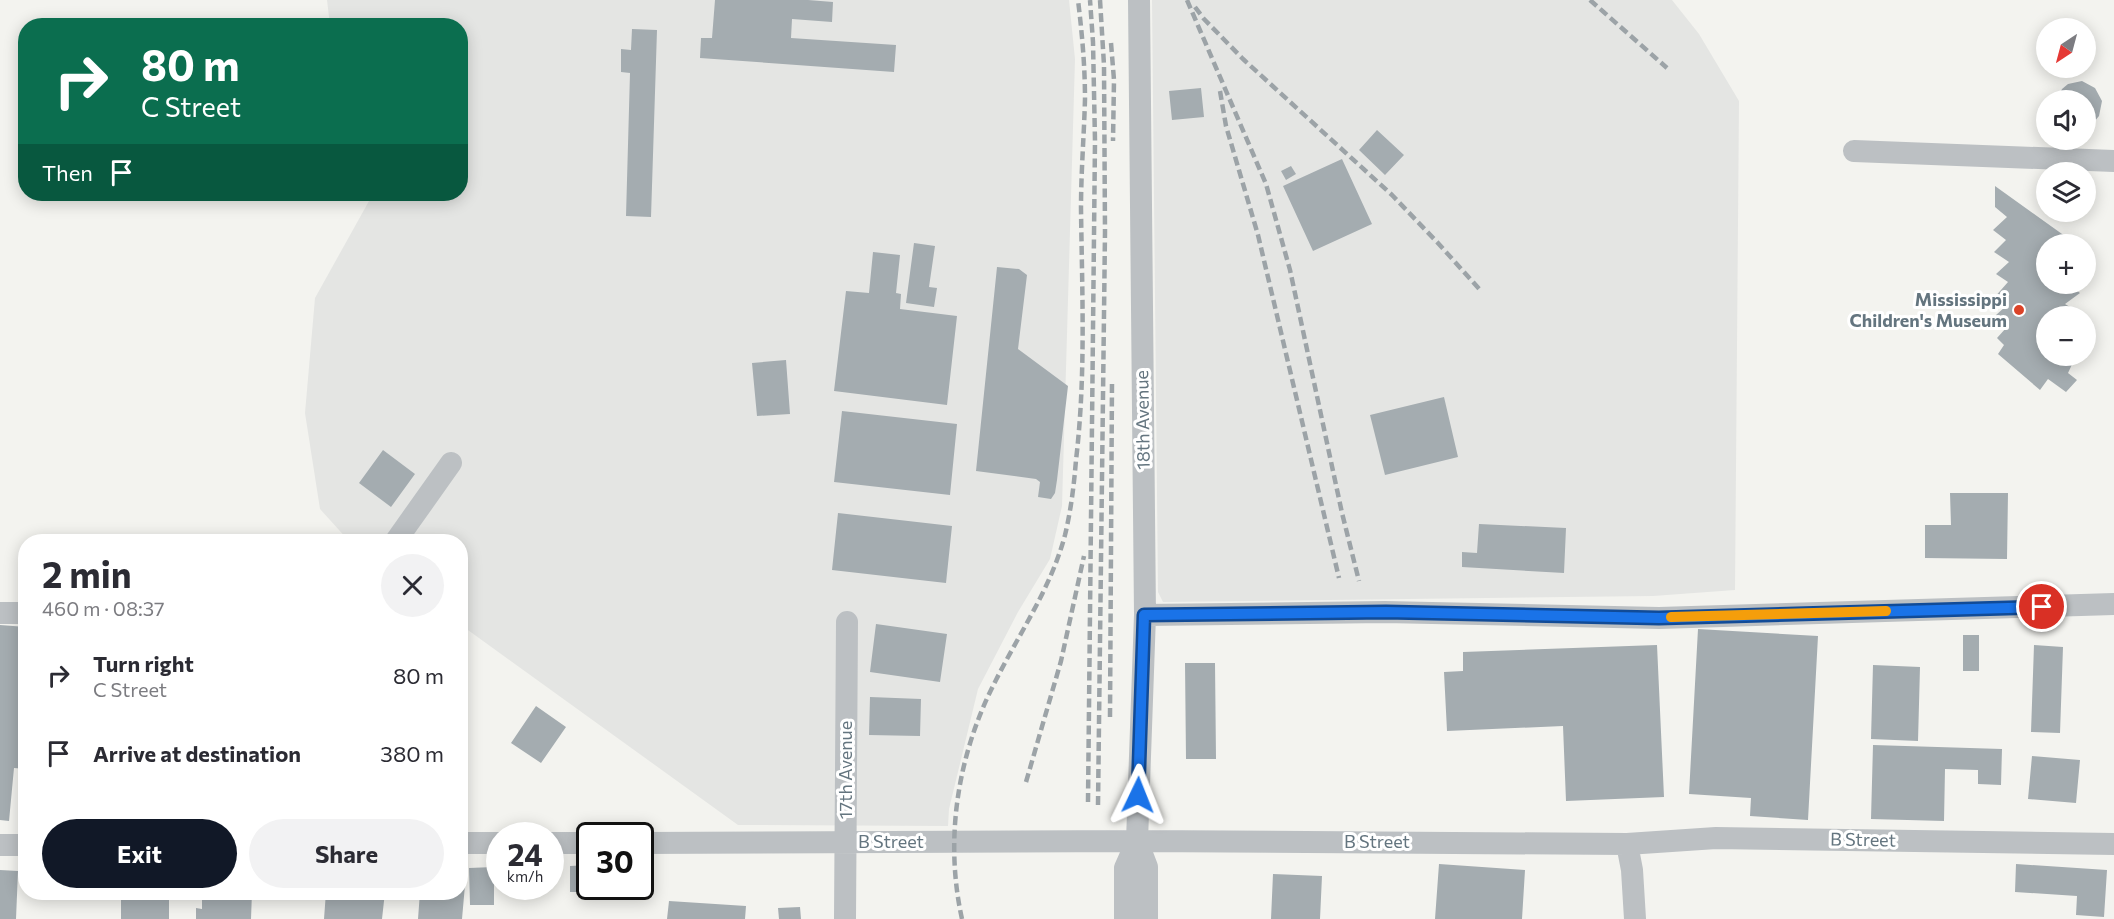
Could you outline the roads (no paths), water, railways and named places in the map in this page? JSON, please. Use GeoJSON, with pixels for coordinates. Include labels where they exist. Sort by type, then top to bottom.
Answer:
{"type":"FeatureCollection","features":[{"type":"Feature","properties":{"kind":"street","name":"18th Avenue"},"geometry":{"type":"LineString","coordinates":[[1139,0],[1144,615],[1136,867],[1147,919]]}},
{"type":"Feature","properties":{"kind":"street"},"geometry":{"type":"LineString","coordinates":[[1854,151],[2114,161]]}},
{"type":"Feature","properties":{"kind":"street"},"geometry":{"type":"LineString","coordinates":[[401,534],[451,463]]}},
{"type":"Feature","properties":{"kind":"street"},"geometry":{"type":"LineString","coordinates":[[1144,615],[1386,612],[1659,618],[2114,604]]}},
{"type":"Feature","properties":{"kind":"street"},"geometry":{"type":"LineString","coordinates":[[0,613],[18,613]]}},
{"type":"Feature","properties":{"kind":"street","name":"17th Avenue"},"geometry":{"type":"LineString","coordinates":[[845,919],[847,622]]}},
{"type":"Feature","properties":{"kind":"street","name":"B Street"},"geometry":{"type":"LineString","coordinates":[[654,843],[1137,841],[1628,844],[1716,838],[2114,844]]}},
{"type":"Feature","properties":{"kind":"street"},"geometry":{"type":"LineString","coordinates":[[468,843],[486,843]]}},
{"type":"Feature","properties":{"kind":"street"},"geometry":{"type":"LineString","coordinates":[[1628,844],[1635,919]]}},
{"type":"Feature","properties":{"kind":"street"},"geometry":{"type":"LineString","coordinates":[[0,845],[18,845]]}},
{"type":"Feature","properties":{"kind":"street"},"geometry":{"type":"LineString","coordinates":[[1125,919],[1136,867]]}},
{"type":"Feature","properties":{"kind":"railway"},"geometry":{"type":"LineString","coordinates":[[962,919],[954,858],[958,796],[964,766],[983,708],[1052,573],[1065,535],[1073,488],[1082,366],[1081,194],[1085,99],[1078,0]]}},
{"type":"Feature","properties":{"kind":"railway"},"geometry":{"type":"LineString","coordinates":[[1088,802],[1095,141],[1090,0]]}},
{"type":"Feature","properties":{"kind":"railway"},"geometry":{"type":"LineString","coordinates":[[1098,805],[1105,232],[1104,65],[1100,0]]}},
{"type":"Feature","properties":{"kind":"railway"},"geometry":{"type":"LineString","coordinates":[[1187,0],[1266,184],[1290,270],[1342,513],[1359,581]]}},
{"type":"Feature","properties":{"kind":"railway"},"geometry":{"type":"LineString","coordinates":[[1590,0],[1667,68]]}},
{"type":"Feature","properties":{"kind":"railway"},"geometry":{"type":"LineString","coordinates":[[1195,7],[1243,59],[1392,195],[1482,292]]}},
{"type":"Feature","properties":{"kind":"railway"},"geometry":{"type":"LineString","coordinates":[[1111,43],[1114,80],[1113,141]]}},
{"type":"Feature","properties":{"kind":"railway"},"geometry":{"type":"LineString","coordinates":[[1220,91],[1226,126],[1258,235],[1339,578]]}},
{"type":"Feature","properties":{"kind":"railway"},"geometry":{"type":"LineString","coordinates":[[1110,717],[1112,381]]}},
{"type":"Feature","properties":{"kind":"railway"},"geometry":{"type":"LineString","coordinates":[[1026,782],[1061,661],[1084,556]]}},
{"type":"Feature","properties":{"kind":"place","name":"Mississippi Children's Museum"},"geometry":{"type":"Point","coordinates":[2019,310]}}]}
